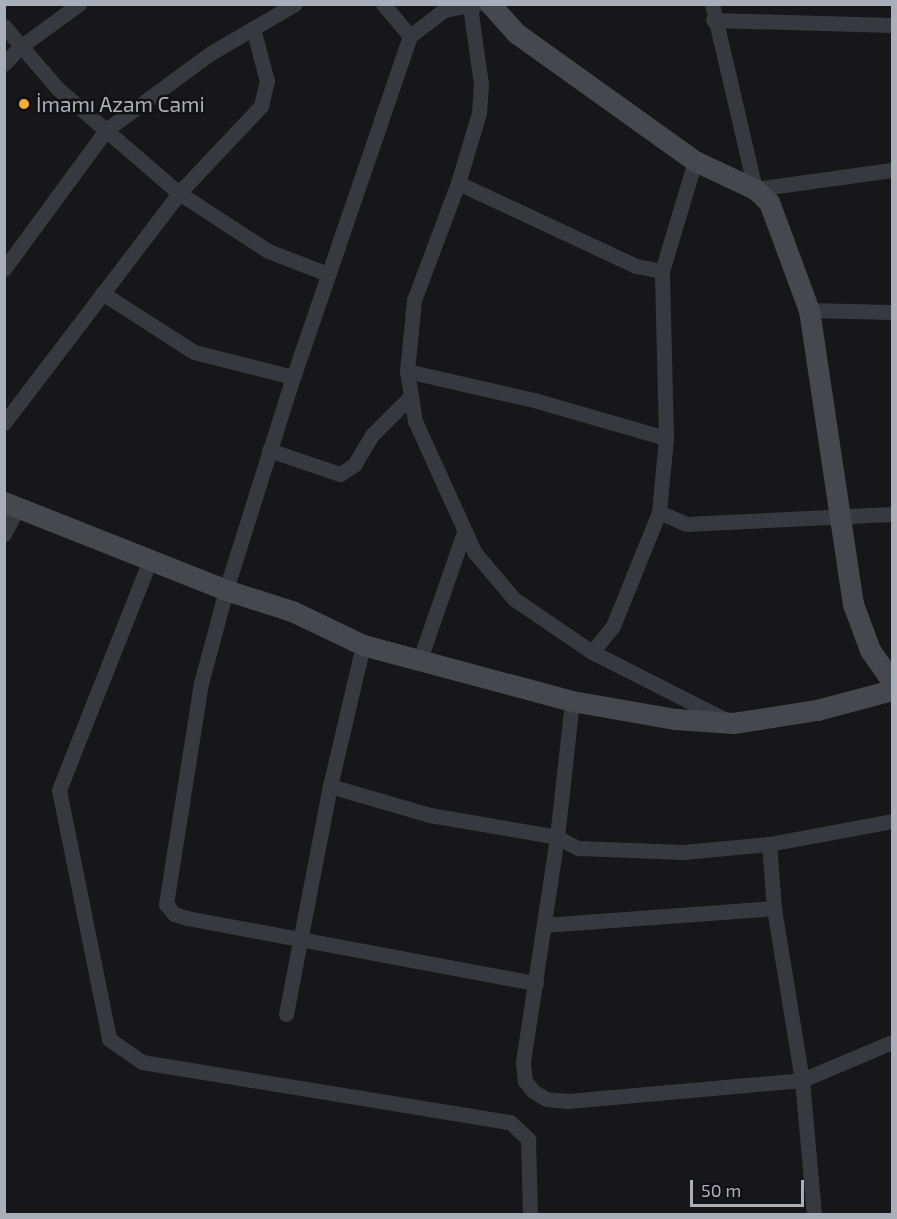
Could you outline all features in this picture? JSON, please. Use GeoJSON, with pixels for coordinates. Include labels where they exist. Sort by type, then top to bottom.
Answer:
{"type":"FeatureCollection","features":[{"type":"Feature","properties":{"kind":"street"},"geometry":{"type":"LineString","coordinates":[[4,64],[20,46],[79,4]]}},
{"type":"Feature","properties":{"kind":"street"},"geometry":{"type":"LineString","coordinates":[[4,269],[106,130],[211,54],[254,32],[295,4]]}},
{"type":"Feature","properties":{"kind":"street"},"geometry":{"type":"LineString","coordinates":[[383,4],[410,36]]}},
{"type":"Feature","properties":{"kind":"street"},"geometry":{"type":"LineString","coordinates":[[479,5],[481,84],[479,113],[458,183],[414,300],[406,371],[409,398],[464,532],[475,553],[514,599],[592,652],[733,723]]}},
{"type":"Feature","properties":{"kind":"street"},"geometry":{"type":"LineString","coordinates":[[536,983],[187,918],[174,914],[166,904],[201,683],[226,590],[269,450],[410,36],[444,10],[479,5],[695,161],[755,189],[769,202],[809,310],[837,514],[853,604],[870,650],[892,681]]}},
{"type":"Feature","properties":{"kind":"street"},"geometry":{"type":"LineString","coordinates":[[755,189],[713,12],[892,25]]}},
{"type":"Feature","properties":{"kind":"street"},"geometry":{"type":"LineString","coordinates":[[4,26],[58,88],[179,193],[268,251],[328,274]]}},
{"type":"Feature","properties":{"kind":"street"},"geometry":{"type":"LineString","coordinates":[[4,423],[179,193],[261,106],[267,81],[254,32]]}},
{"type":"Feature","properties":{"kind":"street"},"geometry":{"type":"LineString","coordinates":[[592,652],[613,626],[659,512],[666,438],[662,271],[695,161]]}},
{"type":"Feature","properties":{"kind":"street"},"geometry":{"type":"LineString","coordinates":[[755,189],[892,170]]}},
{"type":"Feature","properties":{"kind":"street"},"geometry":{"type":"LineString","coordinates":[[458,183],[636,266],[662,271]]}},
{"type":"Feature","properties":{"kind":"street"},"geometry":{"type":"LineString","coordinates":[[102,293],[194,352],[293,377]]}},
{"type":"Feature","properties":{"kind":"street"},"geometry":{"type":"LineString","coordinates":[[809,310],[892,312]]}},
{"type":"Feature","properties":{"kind":"street"},"geometry":{"type":"LineString","coordinates":[[406,371],[534,400],[666,438]]}},
{"type":"Feature","properties":{"kind":"street"},"geometry":{"type":"LineString","coordinates":[[269,450],[340,474],[354,465],[372,435],[409,398]]}},
{"type":"Feature","properties":{"kind":"street"},"geometry":{"type":"LineString","coordinates":[[4,534],[11,505],[226,590],[292,611],[363,645],[418,662],[572,701],[675,719],[733,723],[817,710],[892,690]]}},
{"type":"Feature","properties":{"kind":"street"},"geometry":{"type":"LineString","coordinates":[[659,512],[686,524],[837,514],[892,514]]}},
{"type":"Feature","properties":{"kind":"street"},"geometry":{"type":"LineString","coordinates":[[418,662],[464,532]]}},
{"type":"Feature","properties":{"kind":"street"},"geometry":{"type":"LineString","coordinates":[[150,560],[59,790],[109,1040],[142,1062],[510,1122],[528,1139],[530,1215]]}},
{"type":"Feature","properties":{"kind":"street"},"geometry":{"type":"LineString","coordinates":[[286,1014],[330,786],[363,645]]}},
{"type":"Feature","properties":{"kind":"street"},"geometry":{"type":"LineString","coordinates":[[572,701],[558,837],[523,1063],[525,1081],[546,1099],[568,1101],[802,1080],[892,1042]]}},
{"type":"Feature","properties":{"kind":"street"},"geometry":{"type":"LineString","coordinates":[[330,786],[430,815],[558,837],[578,848],[682,852],[769,844],[892,821]]}},
{"type":"Feature","properties":{"kind":"street"},"geometry":{"type":"LineString","coordinates":[[769,844],[774,908],[802,1080],[814,1215]]}},
{"type":"Feature","properties":{"kind":"street"},"geometry":{"type":"LineString","coordinates":[[544,925],[774,908]]}},
{"type":"Feature","properties":{"kind":"place","name":"İmamı Azam Cami"},"geometry":{"type":"Point","coordinates":[24,104]}}]}
